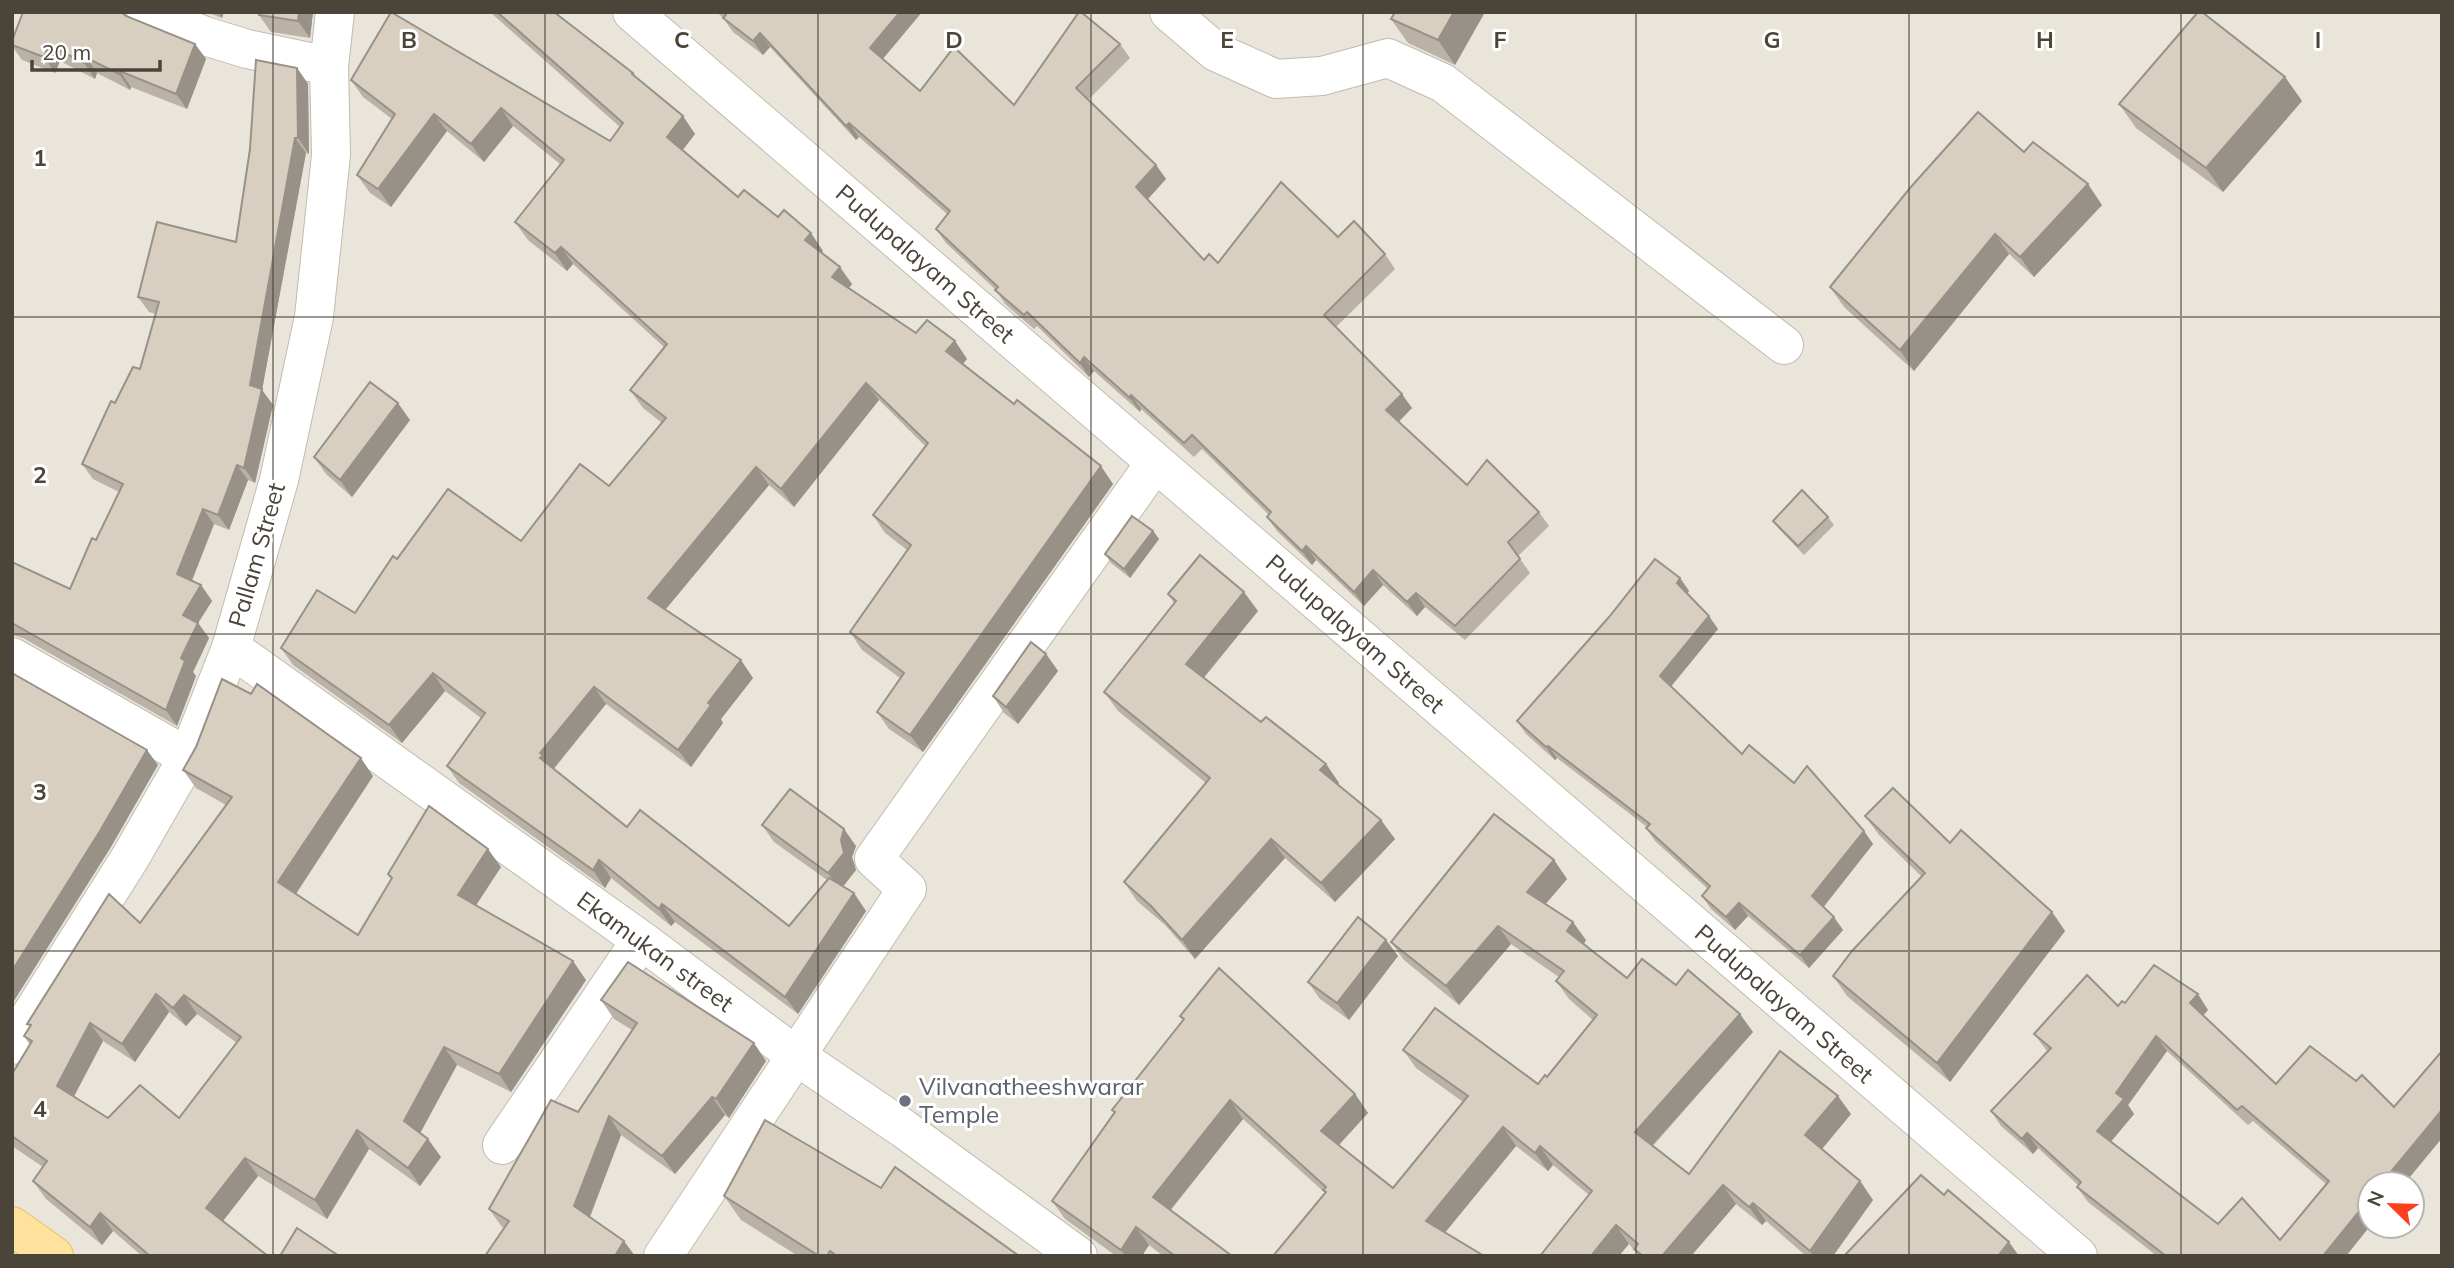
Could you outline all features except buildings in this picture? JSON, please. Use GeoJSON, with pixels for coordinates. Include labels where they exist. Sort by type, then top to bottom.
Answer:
{"type":"FeatureCollection","features":[{"type":"Feature","properties":{"kind":"main road"},"geometry":{"type":"LineString","coordinates":[[12,1226],[54,1256]]}},
{"type":"Feature","properties":{"kind":"street"},"geometry":{"type":"LineString","coordinates":[[146,12],[205,36],[247,49],[329,66]]}},
{"type":"Feature","properties":{"kind":"street","name":"Pallam Street"},"geometry":{"type":"LineString","coordinates":[[12,1045],[130,858],[188,757],[231,648],[279,480],[314,317],[331,155],[329,66],[335,12]]}},
{"type":"Feature","properties":{"kind":"street","name":"Pudupalayam Street"},"geometry":{"type":"LineString","coordinates":[[632,12],[2077,1256]]}},
{"type":"Feature","properties":{"kind":"street"},"geometry":{"type":"LineString","coordinates":[[1169,12],[1216,52],[1276,79],[1322,76],[1388,58],[1443,83],[1784,345]]}},
{"type":"Feature","properties":{"kind":"street"},"geometry":{"type":"LineString","coordinates":[[663,1256],[908,889],[874,859],[1156,463]]}},
{"type":"Feature","properties":{"kind":"street","name":"Ekamukan street"},"geometry":{"type":"LineString","coordinates":[[231,648],[1078,1256]]}},
{"type":"Feature","properties":{"kind":"street"},"geometry":{"type":"LineString","coordinates":[[12,657],[188,757]]}},
{"type":"Feature","properties":{"kind":"street"},"geometry":{"type":"LineString","coordinates":[[502,1145],[641,940]]}},
{"type":"Feature","properties":{"kind":"shaded area"},"geometry":{"type":"Polygon","coordinates":[[[12,12],[2442,12],[2442,1256],[12,1256],[12,12]]]}},
{"type":"Feature","properties":{"kind":"place","name":"Vilvanatheeshwarar Temple"},"geometry":{"type":"Point","coordinates":[905,1101]}}]}
